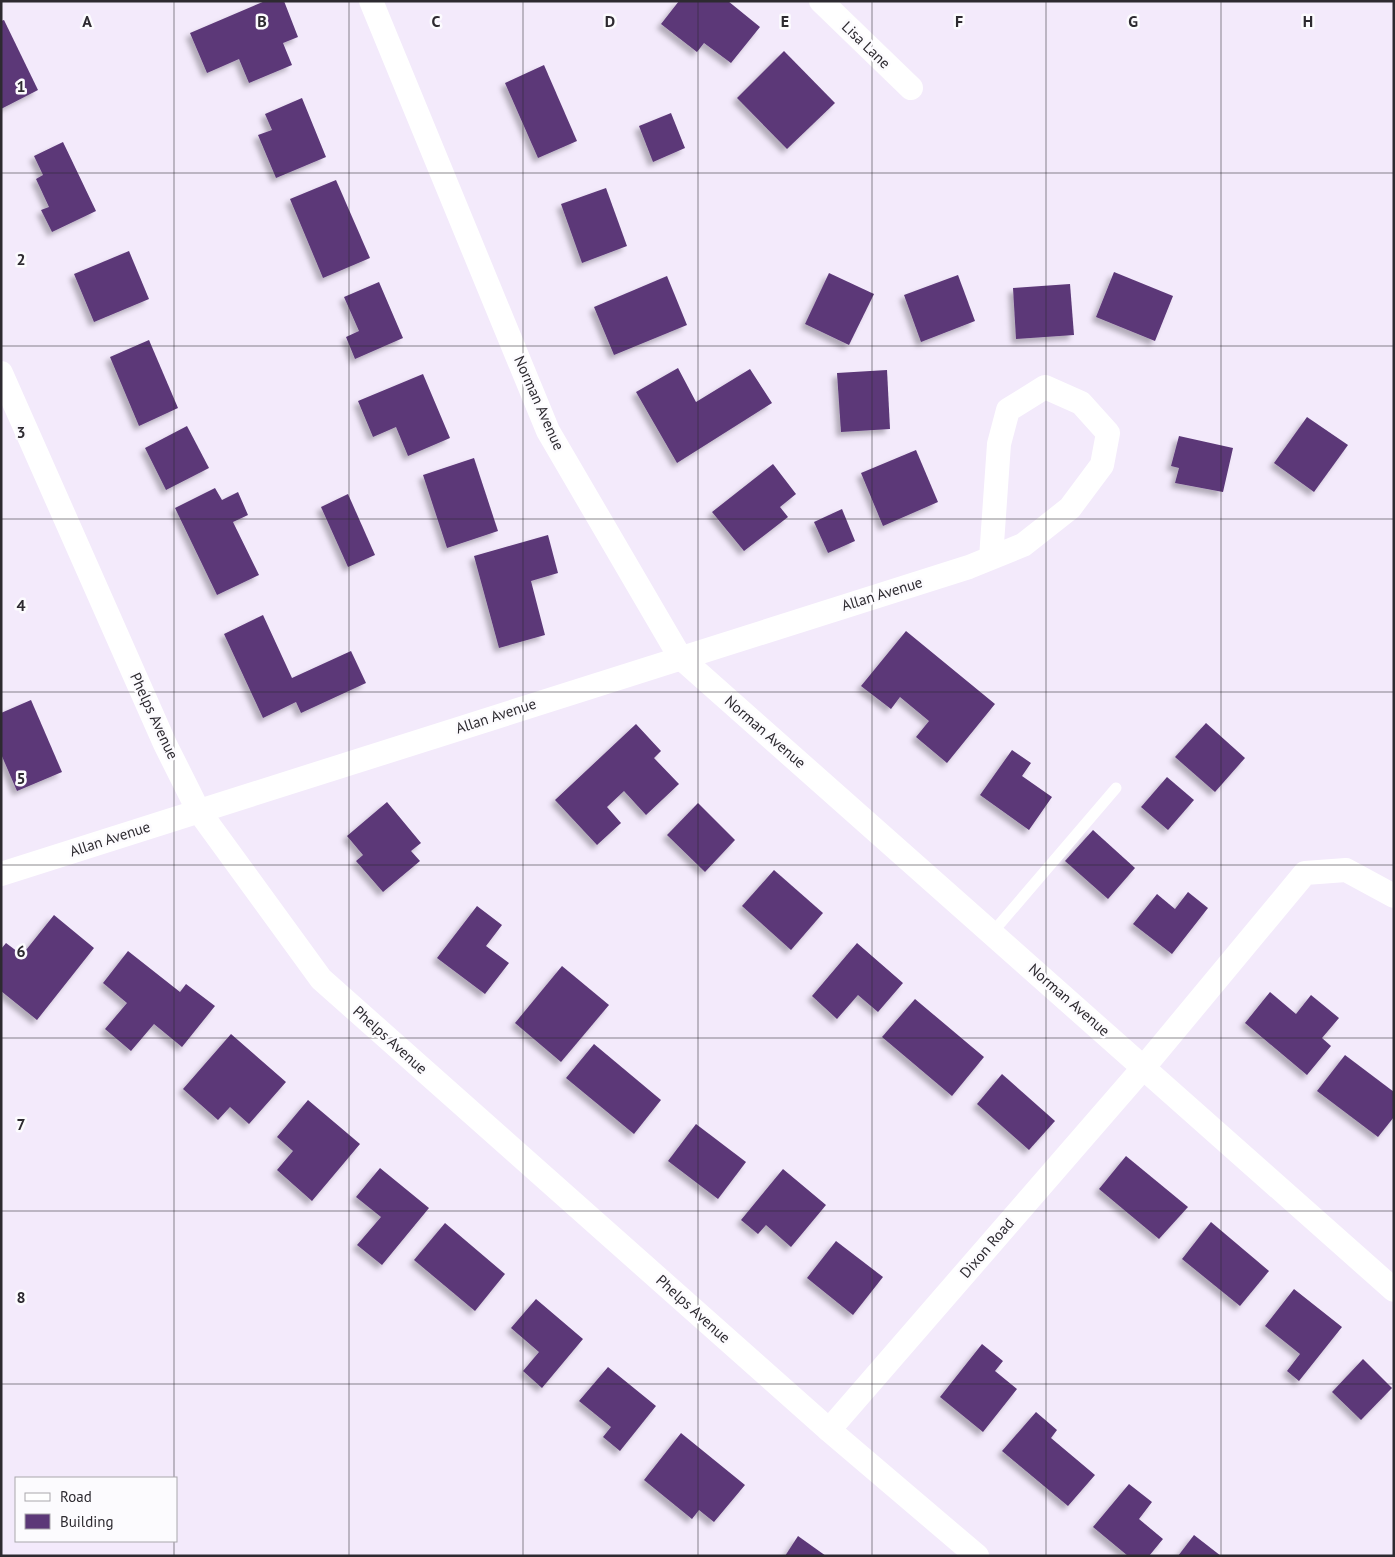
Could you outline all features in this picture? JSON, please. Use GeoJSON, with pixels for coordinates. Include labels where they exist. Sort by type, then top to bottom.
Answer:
{"type":"FeatureCollection","features":[{"type":"Feature","properties":{"kind":"street","name":"Norman Avenue"},"geometry":{"type":"LineString","coordinates":[[371,1],[548,431],[680,657],[1394,1290]]}},
{"type":"Feature","properties":{"kind":"street","name":"Lisa Lane"},"geometry":{"type":"LineString","coordinates":[[822,1],[911,88]]}},
{"type":"Feature","properties":{"kind":"street","name":"Phelps Avenue"},"geometry":{"type":"LineString","coordinates":[[1,373],[158,726],[198,810],[322,979],[829,1430],[977,1556]]}},
{"type":"Feature","properties":{"kind":"street","name":"Allan Avenue"},"geometry":{"type":"LineString","coordinates":[[1,874],[680,657],[969,567],[1023,545],[1070,508],[1102,465],[1108,432],[1082,403],[1045,387],[1008,410],[999,444],[991,558]]}},
{"type":"Feature","properties":{"kind":"street","name":"Dixon Road"},"geometry":{"type":"LineString","coordinates":[[829,1430],[1144,1067],[1305,873],[1346,870],[1394,896]]}},
{"type":"Feature","properties":{"kind":"lane"},"geometry":{"type":"LineString","coordinates":[[992,933],[1116,788]]}},
{"type":"Feature","properties":{"kind":"building"},"geometry":{"type":"Polygon","coordinates":[[[265,1],[284,1],[298,37],[283,43],[292,65],[249,83],[239,59],[207,73],[190,33],[265,1]]]}},
{"type":"Feature","properties":{"kind":"building"},"geometry":{"type":"Polygon","coordinates":[[[679,1],[728,1],[760,27],[731,63],[704,43],[697,52],[661,24],[679,1]]]}},
{"type":"Feature","properties":{"kind":"building"},"geometry":{"type":"Polygon","coordinates":[[[4,20],[38,90],[1,109],[1,21],[4,20]]]}},
{"type":"Feature","properties":{"kind":"building"},"geometry":{"type":"Polygon","coordinates":[[[784,51],[835,103],[787,149],[737,98],[784,51]]]}},
{"type":"Feature","properties":{"kind":"building"},"geometry":{"type":"Polygon","coordinates":[[[544,65],[577,141],[538,158],[505,83],[544,65]]]}},
{"type":"Feature","properties":{"kind":"building"},"geometry":{"type":"Polygon","coordinates":[[[302,98],[326,157],[276,178],[258,135],[272,130],[265,114],[302,98]]]}},
{"type":"Feature","properties":{"kind":"building"},"geometry":{"type":"Polygon","coordinates":[[[671,113],[685,148],[653,162],[639,126],[671,113]]]}},
{"type":"Feature","properties":{"kind":"building"},"geometry":{"type":"Polygon","coordinates":[[[63,142],[96,211],[52,232],[41,210],[49,207],[36,179],[43,175],[34,156],[63,142]]]}},
{"type":"Feature","properties":{"kind":"building"},"geometry":{"type":"Polygon","coordinates":[[[336,180],[370,258],[323,278],[290,199],[336,180]]]}},
{"type":"Feature","properties":{"kind":"building"},"geometry":{"type":"Polygon","coordinates":[[[606,188],[627,246],[582,263],[561,204],[606,188]]]}},
{"type":"Feature","properties":{"kind":"building"},"geometry":{"type":"Polygon","coordinates":[[[129,251],[149,299],[94,322],[74,274],[129,251]]]}},
{"type":"Feature","properties":{"kind":"building"},"geometry":{"type":"Polygon","coordinates":[[[1114,272],[1173,296],[1155,341],[1096,317],[1114,272]]]}},
{"type":"Feature","properties":{"kind":"building"},"geometry":{"type":"Polygon","coordinates":[[[829,273],[874,294],[849,345],[805,324],[829,273]]]}},
{"type":"Feature","properties":{"kind":"building"},"geometry":{"type":"Polygon","coordinates":[[[958,275],[975,321],[921,342],[904,295],[958,275]]]}},
{"type":"Feature","properties":{"kind":"building"},"geometry":{"type":"Polygon","coordinates":[[[667,276],[687,325],[614,355],[594,307],[667,276]]]}},
{"type":"Feature","properties":{"kind":"building"},"geometry":{"type":"Polygon","coordinates":[[[379,282],[403,338],[355,359],[346,337],[359,331],[344,297],[379,282]]]}},
{"type":"Feature","properties":{"kind":"building"},"geometry":{"type":"Polygon","coordinates":[[[1070,284],[1074,335],[1016,339],[1013,288],[1070,284]]]}},
{"type":"Feature","properties":{"kind":"building"},"geometry":{"type":"Polygon","coordinates":[[[149,340],[178,408],[139,426],[110,357],[149,340]]]}},
{"type":"Feature","properties":{"kind":"building"},"geometry":{"type":"Polygon","coordinates":[[[678,368],[696,402],[750,369],[772,403],[677,463],[636,392],[678,368]]]}},
{"type":"Feature","properties":{"kind":"building"},"geometry":{"type":"Polygon","coordinates":[[[887,370],[890,429],[841,432],[837,373],[887,370]]]}},
{"type":"Feature","properties":{"kind":"building"},"geometry":{"type":"Polygon","coordinates":[[[423,374],[450,438],[408,456],[396,427],[373,437],[358,401],[423,374]]]}},
{"type":"Feature","properties":{"kind":"building"},"geometry":{"type":"Polygon","coordinates":[[[1307,417],[1348,445],[1314,492],[1274,463],[1307,417]]]}},
{"type":"Feature","properties":{"kind":"building"},"geometry":{"type":"Polygon","coordinates":[[[187,426],[209,468],[166,490],[145,448],[187,426]]]}},
{"type":"Feature","properties":{"kind":"building"},"geometry":{"type":"Polygon","coordinates":[[[1179,436],[1233,448],[1223,492],[1175,483],[1179,468],[1171,466],[1179,436]]]}},
{"type":"Feature","properties":{"kind":"building"},"geometry":{"type":"Polygon","coordinates":[[[916,450],[938,502],[883,526],[861,473],[916,450]]]}},
{"type":"Feature","properties":{"kind":"building"},"geometry":{"type":"Polygon","coordinates":[[[474,458],[498,531],[447,548],[423,475],[474,458]]]}},
{"type":"Feature","properties":{"kind":"building"},"geometry":{"type":"Polygon","coordinates":[[[773,464],[796,494],[780,507],[788,517],[744,551],[712,512],[773,464]]]}},
{"type":"Feature","properties":{"kind":"building"},"geometry":{"type":"Polygon","coordinates":[[[215,488],[222,500],[238,492],[248,515],[233,522],[259,575],[217,595],[175,508],[215,488]]]}},
{"type":"Feature","properties":{"kind":"building"},"geometry":{"type":"Polygon","coordinates":[[[348,494],[375,555],[348,567],[321,507],[348,494]]]}},
{"type":"Feature","properties":{"kind":"building"},"geometry":{"type":"Polygon","coordinates":[[[842,509],[855,541],[828,553],[814,522],[842,509]]]}},
{"type":"Feature","properties":{"kind":"building"},"geometry":{"type":"Polygon","coordinates":[[[548,535],[558,573],[531,581],[545,635],[499,648],[474,556],[548,535]]]}},
{"type":"Feature","properties":{"kind":"building"},"geometry":{"type":"Polygon","coordinates":[[[263,615],[292,678],[351,651],[366,683],[301,713],[296,702],[263,718],[224,634],[263,615]]]}},
{"type":"Feature","properties":{"kind":"building"},"geometry":{"type":"Polygon","coordinates":[[[906,631],[995,704],[947,763],[916,737],[929,721],[900,697],[891,709],[861,686],[906,631]]]}},
{"type":"Feature","properties":{"kind":"building"},"geometry":{"type":"Polygon","coordinates":[[[31,700],[62,772],[17,791],[1,754],[1,713],[31,700]]]}},
{"type":"Feature","properties":{"kind":"building"},"geometry":{"type":"Polygon","coordinates":[[[1206,723],[1245,758],[1215,792],[1175,757],[1206,723]]]}},
{"type":"Feature","properties":{"kind":"building"},"geometry":{"type":"Polygon","coordinates":[[[636,724],[661,751],[654,758],[679,784],[646,815],[624,791],[607,807],[621,823],[597,845],[555,800],[636,724]]]}},
{"type":"Feature","properties":{"kind":"building"},"geometry":{"type":"Polygon","coordinates":[[[1012,750],[1031,763],[1022,776],[1052,797],[1029,830],[980,795],[1012,750]]]}},
{"type":"Feature","properties":{"kind":"building"},"geometry":{"type":"Polygon","coordinates":[[[1167,777],[1194,800],[1168,830],[1141,807],[1167,777]]]}},
{"type":"Feature","properties":{"kind":"building"},"geometry":{"type":"Polygon","coordinates":[[[387,802],[421,843],[411,851],[420,861],[383,892],[356,861],[363,855],[347,836],[387,802]]]}},
{"type":"Feature","properties":{"kind":"building"},"geometry":{"type":"Polygon","coordinates":[[[698,803],[735,840],[705,872],[667,835],[698,803]]]}},
{"type":"Feature","properties":{"kind":"building"},"geometry":{"type":"Polygon","coordinates":[[[1093,830],[1135,868],[1108,899],[1065,861],[1093,830]]]}},
{"type":"Feature","properties":{"kind":"building"},"geometry":{"type":"Polygon","coordinates":[[[774,870],[823,913],[791,950],[742,906],[774,870]]]}},
{"type":"Feature","properties":{"kind":"building"},"geometry":{"type":"Polygon","coordinates":[[[1188,892],[1208,908],[1172,954],[1133,924],[1157,894],[1175,909],[1188,892]]]}},
{"type":"Feature","properties":{"kind":"building"},"geometry":{"type":"Polygon","coordinates":[[[477,906],[502,925],[486,946],[509,963],[485,994],[437,958],[477,906]]]}},
{"type":"Feature","properties":{"kind":"building"},"geometry":{"type":"Polygon","coordinates":[[[54,915],[94,948],[37,1020],[1,991],[1,949],[6,943],[22,955],[54,915]]]}},
{"type":"Feature","properties":{"kind":"building"},"geometry":{"type":"Polygon","coordinates":[[[857,943],[903,983],[878,1012],[858,995],[837,1019],[812,996],[857,943]]]}},
{"type":"Feature","properties":{"kind":"building"},"geometry":{"type":"Polygon","coordinates":[[[128,951],[180,992],[186,984],[215,1006],[182,1047],[154,1024],[131,1051],[105,1029],[127,1003],[103,983],[128,951]]]}},
{"type":"Feature","properties":{"kind":"building"},"geometry":{"type":"Polygon","coordinates":[[[562,966],[609,1005],[561,1062],[515,1023],[562,966]]]}},
{"type":"Feature","properties":{"kind":"building"},"geometry":{"type":"Polygon","coordinates":[[[1270,992],[1296,1014],[1311,995],[1339,1018],[1322,1038],[1331,1046],[1307,1075],[1245,1023],[1270,992]]]}},
{"type":"Feature","properties":{"kind":"building"},"geometry":{"type":"Polygon","coordinates":[[[915,999],[984,1057],[952,1096],[882,1037],[915,999]]]}},
{"type":"Feature","properties":{"kind":"building"},"geometry":{"type":"Polygon","coordinates":[[[231,1034],[286,1082],[249,1124],[230,1107],[218,1120],[183,1089],[231,1034]]]}},
{"type":"Feature","properties":{"kind":"building"},"geometry":{"type":"Polygon","coordinates":[[[594,1044],[661,1100],[634,1134],[566,1078],[594,1044]]]}},
{"type":"Feature","properties":{"kind":"building"},"geometry":{"type":"Polygon","coordinates":[[[1345,1055],[1394,1092],[1394,1117],[1378,1137],[1317,1091],[1345,1055]]]}},
{"type":"Feature","properties":{"kind":"building"},"geometry":{"type":"Polygon","coordinates":[[[1002,1074],[1055,1121],[1029,1150],[977,1104],[1002,1074]]]}},
{"type":"Feature","properties":{"kind":"building"},"geometry":{"type":"Polygon","coordinates":[[[308,1100],[360,1144],[312,1201],[277,1170],[293,1151],[277,1137],[308,1100]]]}},
{"type":"Feature","properties":{"kind":"building"},"geometry":{"type":"Polygon","coordinates":[[[696,1124],[746,1162],[718,1199],[668,1161],[696,1124]]]}},
{"type":"Feature","properties":{"kind":"building"},"geometry":{"type":"Polygon","coordinates":[[[1126,1156],[1188,1207],[1159,1239],[1099,1189],[1126,1156]]]}},
{"type":"Feature","properties":{"kind":"building"},"geometry":{"type":"Polygon","coordinates":[[[380,1168],[429,1208],[382,1265],[357,1245],[381,1217],[356,1197],[380,1168]]]}},
{"type":"Feature","properties":{"kind":"building"},"geometry":{"type":"Polygon","coordinates":[[[783,1169],[826,1205],[791,1247],[766,1225],[758,1234],[741,1220],[783,1169]]]}},
{"type":"Feature","properties":{"kind":"building"},"geometry":{"type":"Polygon","coordinates":[[[1211,1222],[1269,1271],[1240,1306],[1182,1259],[1211,1222]]]}},
{"type":"Feature","properties":{"kind":"building"},"geometry":{"type":"Polygon","coordinates":[[[445,1223],[505,1274],[475,1311],[414,1260],[445,1223]]]}},
{"type":"Feature","properties":{"kind":"building"},"geometry":{"type":"Polygon","coordinates":[[[836,1241],[883,1277],[853,1315],[807,1278],[836,1241]]]}},
{"type":"Feature","properties":{"kind":"building"},"geometry":{"type":"Polygon","coordinates":[[[1294,1289],[1342,1327],[1299,1381],[1287,1371],[1300,1354],[1265,1326],[1294,1289]]]}},
{"type":"Feature","properties":{"kind":"building"},"geometry":{"type":"Polygon","coordinates":[[[536,1299],[583,1339],[542,1388],[523,1371],[539,1352],[511,1328],[536,1299]]]}},
{"type":"Feature","properties":{"kind":"building"},"geometry":{"type":"Polygon","coordinates":[[[982,1344],[1003,1361],[995,1371],[1017,1389],[983,1432],[940,1397],[982,1344]]]}},
{"type":"Feature","properties":{"kind":"building"},"geometry":{"type":"Polygon","coordinates":[[[1363,1359],[1392,1388],[1361,1420],[1332,1392],[1363,1359]]]}},
{"type":"Feature","properties":{"kind":"building"},"geometry":{"type":"Polygon","coordinates":[[[608,1367],[656,1406],[620,1451],[603,1437],[611,1427],[579,1401],[608,1367]]]}},
{"type":"Feature","properties":{"kind":"building"},"geometry":{"type":"Polygon","coordinates":[[[1036,1412],[1057,1430],[1051,1438],[1095,1475],[1068,1506],[1002,1451],[1036,1412]]]}},
{"type":"Feature","properties":{"kind":"building"},"geometry":{"type":"Polygon","coordinates":[[[681,1433],[745,1485],[714,1522],[699,1510],[692,1519],[644,1480],[681,1433]]]}},
{"type":"Feature","properties":{"kind":"building"},"geometry":{"type":"Polygon","coordinates":[[[1129,1484],[1152,1502],[1139,1519],[1163,1539],[1149,1556],[1128,1556],[1093,1527],[1129,1484]]]}},
{"type":"Feature","properties":{"kind":"building"},"geometry":{"type":"Polygon","coordinates":[[[1194,1535],[1221,1556],[1178,1556],[1194,1535]]]}},
{"type":"Feature","properties":{"kind":"building"},"geometry":{"type":"Polygon","coordinates":[[[798,1536],[826,1556],[785,1556],[798,1536]]]}}]}
